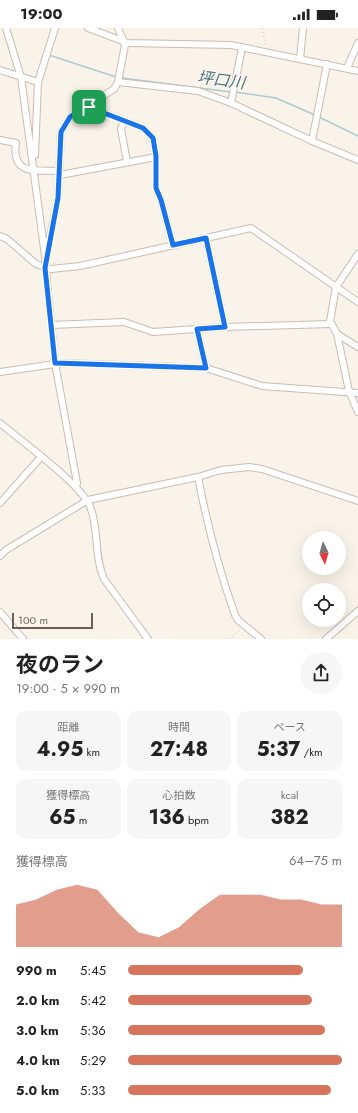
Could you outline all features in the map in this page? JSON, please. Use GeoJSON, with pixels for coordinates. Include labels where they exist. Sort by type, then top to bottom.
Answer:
{"type":"FeatureCollection","features":[{"type":"Feature","properties":{"kind":"street"},"geometry":{"type":"LineString","coordinates":[[6,28],[21,77],[35,170],[55,363],[78,483],[76,487]]}},
{"type":"Feature","properties":{"kind":"street"},"geometry":{"type":"LineString","coordinates":[[35,170],[38,82],[55,28]]}},
{"type":"Feature","properties":{"kind":"street"},"geometry":{"type":"LineString","coordinates":[[88,28],[128,43],[231,45],[358,71]]}},
{"type":"Feature","properties":{"kind":"street"},"geometry":{"type":"LineString","coordinates":[[45,265],[58,198],[61,132],[70,117],[114,89],[118,82],[124,41],[118,28]]}},
{"type":"Feature","properties":{"kind":"street"},"geometry":{"type":"LineString","coordinates":[[300,59],[302,28]]}},
{"type":"Feature","properties":{"kind":"street"},"geometry":{"type":"LineString","coordinates":[[347,68],[358,43]]}},
{"type":"Feature","properties":{"kind":"street"},"geometry":{"type":"LineString","coordinates":[[231,103],[242,48]]}},
{"type":"Feature","properties":{"kind":"street"},"geometry":{"type":"LineString","coordinates":[[312,141],[327,64]]}},
{"type":"Feature","properties":{"kind":"street"},"geometry":{"type":"LineString","coordinates":[[0,70],[38,82]]}},
{"type":"Feature","properties":{"kind":"street"},"geometry":{"type":"LineString","coordinates":[[118,82],[198,91],[231,103],[312,141],[358,160]]}},
{"type":"Feature","properties":{"kind":"street"},"geometry":{"type":"LineString","coordinates":[[86,106],[143,128],[153,138],[156,156],[156,188],[161,200],[173,245]]}},
{"type":"Feature","properties":{"kind":"street"},"geometry":{"type":"LineString","coordinates":[[124,121],[121,128],[127,162]]}},
{"type":"Feature","properties":{"kind":"street"},"geometry":{"type":"LineString","coordinates":[[0,140],[16,144],[14,156],[17,164],[24,168],[60,173],[156,156]]}},
{"type":"Feature","properties":{"kind":"street"},"geometry":{"type":"LineString","coordinates":[[0,236],[7,239],[36,264],[80,266],[251,228],[358,302]]}},
{"type":"Feature","properties":{"kind":"street"},"geometry":{"type":"LineString","coordinates":[[206,238],[225,327]]}},
{"type":"Feature","properties":{"kind":"street"},"geometry":{"type":"LineString","coordinates":[[355,394],[349,391],[337,334],[331,324],[336,287],[358,254]]}},
{"type":"Feature","properties":{"kind":"street"},"geometry":{"type":"LineString","coordinates":[[51,324],[124,322],[153,332],[225,327],[331,324]]}},
{"type":"Feature","properties":{"kind":"street"},"geometry":{"type":"LineString","coordinates":[[197,329],[206,368]]}},
{"type":"Feature","properties":{"kind":"street"},"geometry":{"type":"LineString","coordinates":[[337,334],[358,347]]}},
{"type":"Feature","properties":{"kind":"street"},"geometry":{"type":"LineString","coordinates":[[0,372],[55,363],[206,368],[262,386],[355,394]]}},
{"type":"Feature","properties":{"kind":"street"},"geometry":{"type":"LineString","coordinates":[[355,394],[358,412]]}},
{"type":"Feature","properties":{"kind":"street"},"geometry":{"type":"LineString","coordinates":[[0,423],[76,487],[88,500],[94,520],[100,570],[104,579],[148,639]]}},
{"type":"Feature","properties":{"kind":"street"},"geometry":{"type":"LineString","coordinates":[[0,503],[41,457]]}},
{"type":"Feature","properties":{"kind":"street"},"geometry":{"type":"LineString","coordinates":[[0,556],[6,550],[88,500],[198,477],[221,470],[249,467],[262,469],[358,501]]}},
{"type":"Feature","properties":{"kind":"street"},"geometry":{"type":"LineString","coordinates":[[198,477],[207,522],[222,577],[236,615],[245,626],[261,639]]}},
{"type":"Feature","properties":{"kind":"street"},"geometry":{"type":"LineString","coordinates":[[326,639],[358,611]]}},
{"type":"Feature","properties":{"kind":"street"},"geometry":{"type":"LineString","coordinates":[[0,612],[24,639]]}},
{"type":"Feature","properties":{"kind":"path"},"geometry":{"type":"LineString","coordinates":[[262,28],[267,53]]}},
{"type":"Feature","properties":{"kind":"path"},"geometry":{"type":"LineString","coordinates":[[229,639],[245,626]]}},
{"type":"Feature","properties":{"kind":"waterway","name":"坪口川"},"geometry":{"type":"LineString","coordinates":[[49,55],[116,77]]}},
{"type":"Feature","properties":{"kind":"waterway","name":"坪口川"},"geometry":{"type":"LineString","coordinates":[[122,78],[231,92]]}},
{"type":"Feature","properties":{"kind":"waterway","name":"坪口川"},"geometry":{"type":"LineString","coordinates":[[235,92],[276,98],[315,115]]}},
{"type":"Feature","properties":{"kind":"waterway","name":"坪口川"},"geometry":{"type":"LineString","coordinates":[[319,117],[358,136]]}},
{"type":"Feature","properties":{"kind":"route"},"geometry":{"type":"LineString","coordinates":[[86,106],[89,107],[143,128],[153,138],[156,156],[156,188],[161,200],[173,245],[206,238],[225,327],[197,329],[206,368],[55,363],[45,262],[58,198],[61,132],[65,122],[70,117],[86,106]]}}]}
